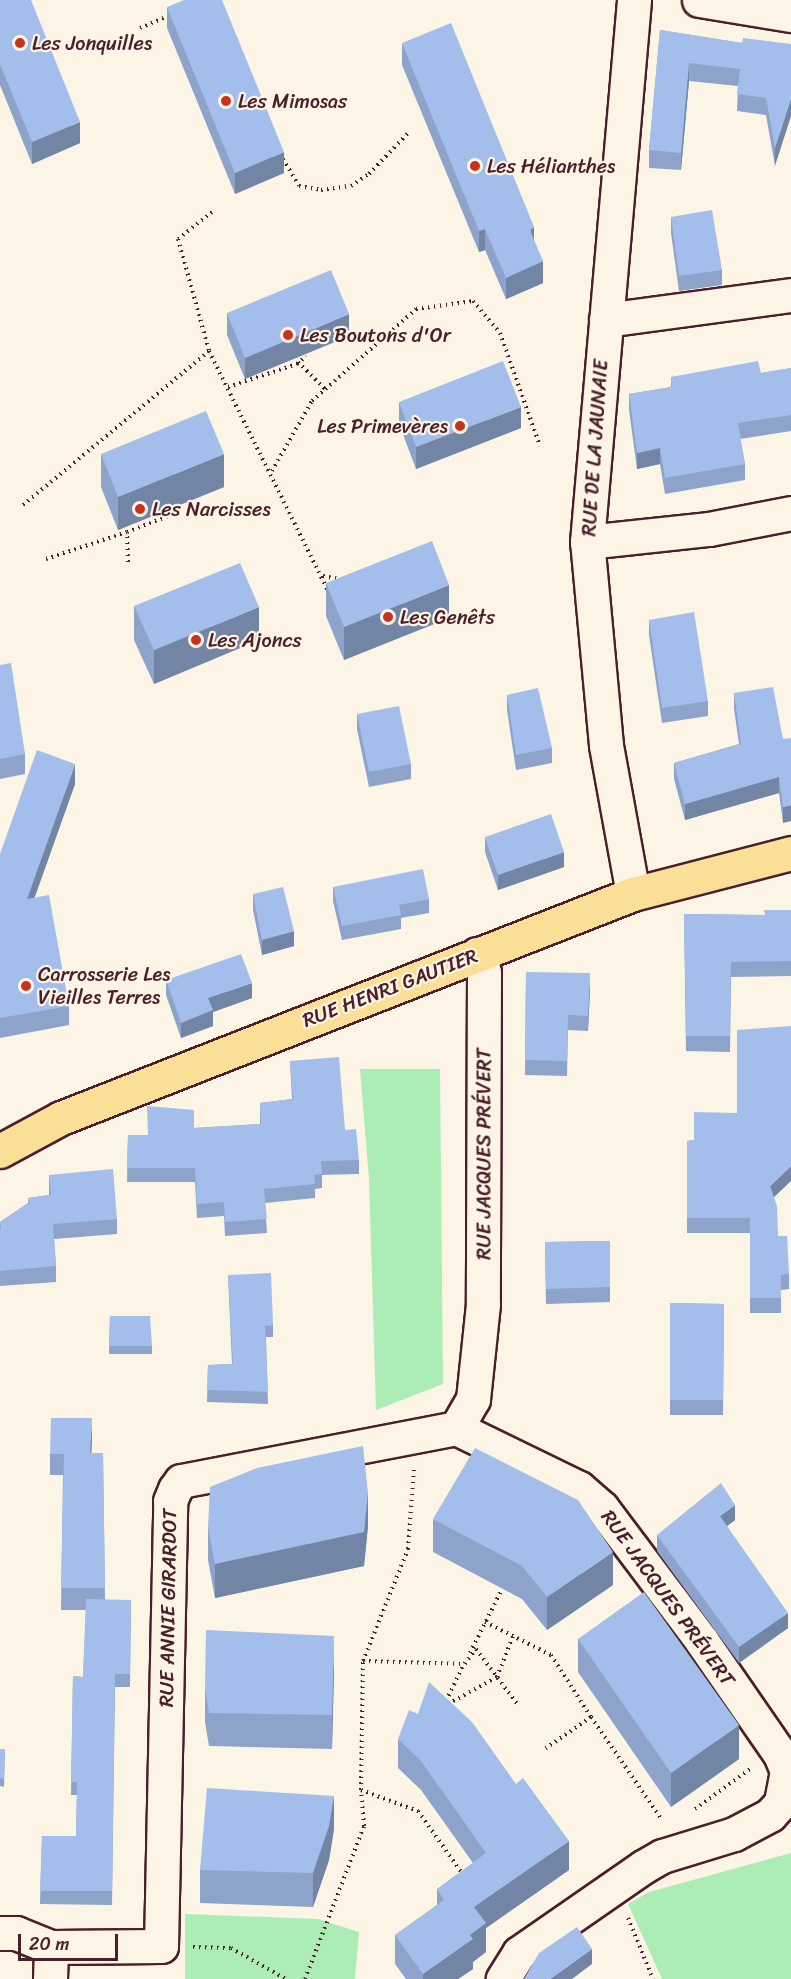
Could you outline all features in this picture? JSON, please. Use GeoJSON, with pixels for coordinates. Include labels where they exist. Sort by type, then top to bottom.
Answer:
{"type":"FeatureCollection","features":[{"type":"Feature","properties":{"kind":"main road","name":"RUE HENRI GAUTIER"},"geometry":{"type":"LineString","coordinates":[[0,1151],[61,1118],[633,894],[791,854]]}},
{"type":"Feature","properties":{"kind":"street","name":"RUE DE LA JAUNAIE"},"geometry":{"type":"LineString","coordinates":[[633,894],[606,745],[587,542],[634,0]]}},
{"type":"Feature","properties":{"kind":"street"},"geometry":{"type":"LineString","coordinates":[[699,0],[731,3],[791,15]]}},
{"type":"Feature","properties":{"kind":"street"},"geometry":{"type":"LineString","coordinates":[[606,320],[791,295]]}},
{"type":"Feature","properties":{"kind":"street"},"geometry":{"type":"LineString","coordinates":[[587,542],[709,529],[791,513]]}},
{"type":"Feature","properties":{"kind":"street","name":"RUE JACQUES PRÉVERT"},"geometry":{"type":"LineString","coordinates":[[477,954],[484,972],[483,1304],[473,1399],[456,1428],[579,1488],[602,1508],[747,1706],[780,1754],[787,1771],[781,1803],[770,1815],[734,1834],[662,1857],[614,1887],[519,1953],[503,1979]]}},
{"type":"Feature","properties":{"kind":"street","name":"RUE ANNIE GIRARDOT"},"geometry":{"type":"LineString","coordinates":[[161,1946],[170,1501],[175,1489],[181,1482],[456,1428]]}},
{"type":"Feature","properties":{"kind":"street"},"geometry":{"type":"LineString","coordinates":[[0,1933],[16,1933],[51,1947],[161,1946]]}},
{"type":"Feature","properties":{"kind":"street"},"geometry":{"type":"LineString","coordinates":[[50,1979],[51,1947]]}},
{"type":"Feature","properties":{"kind":"path"},"geometry":{"type":"LineString","coordinates":[[140,28],[174,14]]}},
{"type":"Feature","properties":{"kind":"path"},"geometry":{"type":"LineString","coordinates":[[281,154],[299,186],[321,190],[351,186],[369,174],[409,132]]}},
{"type":"Feature","properties":{"kind":"path"},"geometry":{"type":"LineString","coordinates":[[212,212],[178,239],[209,351],[271,472],[330,596]]}},
{"type":"Feature","properties":{"kind":"path"},"geometry":{"type":"LineString","coordinates":[[271,472],[312,401],[416,309],[473,301],[500,333],[540,446]]}},
{"type":"Feature","properties":{"kind":"path"},"geometry":{"type":"LineString","coordinates":[[23,505],[209,351]]}},
{"type":"Feature","properties":{"kind":"path"},"geometry":{"type":"LineString","coordinates":[[228,387],[298,362],[306,356]]}},
{"type":"Feature","properties":{"kind":"path"},"geometry":{"type":"LineString","coordinates":[[298,362],[325,389]]}},
{"type":"Feature","properties":{"kind":"path"},"geometry":{"type":"LineString","coordinates":[[46,559],[168,516]]}},
{"type":"Feature","properties":{"kind":"path"},"geometry":{"type":"LineString","coordinates":[[127,532],[128,562]]}},
{"type":"Feature","properties":{"kind":"path"},"geometry":{"type":"LineString","coordinates":[[322,576],[350,581]]}},
{"type":"Feature","properties":{"kind":"path"},"geometry":{"type":"LineString","coordinates":[[305,1979],[364,1826],[360,1790],[363,1661],[408,1549],[416,1436]]}},
{"type":"Feature","properties":{"kind":"path"},"geometry":{"type":"LineString","coordinates":[[502,1589],[442,1707],[497,1677],[513,1636]]}},
{"type":"Feature","properties":{"kind":"path"},"geometry":{"type":"LineString","coordinates":[[485,1622],[551,1655],[668,1828]]}},
{"type":"Feature","properties":{"kind":"path"},"geometry":{"type":"LineString","coordinates":[[465,1664],[476,1649],[518,1705]]}},
{"type":"Feature","properties":{"kind":"path"},"geometry":{"type":"LineString","coordinates":[[363,1661],[465,1664]]}},
{"type":"Feature","properties":{"kind":"path"},"geometry":{"type":"LineString","coordinates":[[546,1749],[591,1717]]}},
{"type":"Feature","properties":{"kind":"path"},"geometry":{"type":"LineString","coordinates":[[686,1815],[759,1763]]}},
{"type":"Feature","properties":{"kind":"path"},"geometry":{"type":"LineString","coordinates":[[360,1790],[418,1811],[465,1877]]}},
{"type":"Feature","properties":{"kind":"path"},"geometry":{"type":"LineString","coordinates":[[614,1887],[653,1979]]}},
{"type":"Feature","properties":{"kind":"path"},"geometry":{"type":"LineString","coordinates":[[161,1946],[231,1948],[286,1979]]}},
{"type":"Feature","properties":{"kind":"green space"},"geometry":{"type":"Polygon","coordinates":[[[360,1069],[440,1069],[443,1384],[376,1410],[369,1179],[360,1069]]]}},
{"type":"Feature","properties":{"kind":"green space"},"geometry":{"type":"Polygon","coordinates":[[[791,1853],[791,1979],[662,1979],[628,1904],[649,1892],[791,1853]]]}},
{"type":"Feature","properties":{"kind":"green space"},"geometry":{"type":"Polygon","coordinates":[[[185,1914],[318,1919],[359,1932],[355,1979],[185,1979],[185,1914]]]}},
{"type":"Feature","properties":{"kind":"building","name":"Les Jonquilles"},"geometry":{"type":"Polygon","coordinates":[[[0,0],[31,0],[80,122],[32,142],[0,64],[0,0]]]}},
{"type":"Feature","properties":{"kind":"building","name":"Les Mimosas"},"geometry":{"type":"Polygon","coordinates":[[[184,0],[222,0],[284,152],[235,173],[167,7],[184,0]]]}},
{"type":"Feature","properties":{"kind":"building","name":"Les Hélianthes"},"geometry":{"type":"Polygon","coordinates":[[[451,23],[534,227],[530,230],[543,261],[506,278],[485,229],[479,231],[402,43],[451,23]]]}},
{"type":"Feature","properties":{"kind":"building"},"geometry":{"type":"Polygon","coordinates":[[[660,30],[742,43],[743,38],[791,44],[791,98],[775,148],[766,98],[737,94],[740,69],[689,63],[681,153],[649,150],[660,30]]]}},
{"type":"Feature","properties":{"kind":"building"},"geometry":{"type":"Polygon","coordinates":[[[712,210],[722,270],[679,276],[671,217],[712,210]]]}},
{"type":"Feature","properties":{"kind":"building"},"geometry":{"type":"Polygon","coordinates":[[[331,270],[349,314],[245,358],[227,313],[331,270]]]}},
{"type":"Feature","properties":{"kind":"building"},"geometry":{"type":"Polygon","coordinates":[[[503,361],[521,407],[416,447],[399,402],[503,361]]]}},
{"type":"Feature","properties":{"kind":"building"},"geometry":{"type":"Polygon","coordinates":[[[758,361],[761,373],[791,368],[791,415],[738,423],[745,464],[665,478],[660,448],[637,453],[629,394],[672,387],[671,377],[758,361]]]}},
{"type":"Feature","properties":{"kind":"building"},"geometry":{"type":"Polygon","coordinates":[[[206,411],[224,454],[118,497],[101,454],[206,411]]]}},
{"type":"Feature","properties":{"kind":"building"},"geometry":{"type":"Polygon","coordinates":[[[432,541],[449,585],[344,627],[326,583],[432,541]]]}},
{"type":"Feature","properties":{"kind":"building"},"geometry":{"type":"Polygon","coordinates":[[[240,563],[259,607],[154,650],[134,606],[240,563]]]}},
{"type":"Feature","properties":{"kind":"building"},"geometry":{"type":"Polygon","coordinates":[[[694,612],[708,701],[662,708],[649,620],[694,612]]]}},
{"type":"Feature","properties":{"kind":"building"},"geometry":{"type":"Polygon","coordinates":[[[11,663],[25,754],[0,759],[0,665],[11,663]]]}},
{"type":"Feature","properties":{"kind":"building"},"geometry":{"type":"Polygon","coordinates":[[[773,687],[783,739],[791,738],[791,805],[783,807],[779,777],[685,804],[674,763],[741,744],[734,693],[773,687]]]}},
{"type":"Feature","properties":{"kind":"building"},"geometry":{"type":"Polygon","coordinates":[[[538,688],[552,748],[516,755],[507,695],[538,688]]]}},
{"type":"Feature","properties":{"kind":"building"},"geometry":{"type":"Polygon","coordinates":[[[399,706],[411,764],[369,772],[357,714],[399,706]]]}},
{"type":"Feature","properties":{"kind":"building"},"geometry":{"type":"Polygon","coordinates":[[[37,750],[75,764],[27,899],[49,895],[69,1006],[0,1018],[0,854],[37,750]]]}},
{"type":"Feature","properties":{"kind":"building"},"geometry":{"type":"Polygon","coordinates":[[[551,814],[564,852],[498,875],[485,837],[551,814]]]}},
{"type":"Feature","properties":{"kind":"building"},"geometry":{"type":"Polygon","coordinates":[[[423,869],[429,899],[399,905],[401,915],[342,926],[333,887],[423,869]]]}},
{"type":"Feature","properties":{"kind":"building"},"geometry":{"type":"Polygon","coordinates":[[[283,887],[294,931],[262,940],[253,894],[283,887]]]}},
{"type":"Feature","properties":{"kind":"building"},"geometry":{"type":"Polygon","coordinates":[[[764,910],[791,910],[791,961],[731,962],[730,1036],[686,1036],[684,914],[765,915],[764,910]]]}},
{"type":"Feature","properties":{"kind":"building"},"geometry":{"type":"Polygon","coordinates":[[[241,954],[252,983],[208,998],[213,1010],[181,1023],[166,980],[241,954]]]}},
{"type":"Feature","properties":{"kind":"building"},"geometry":{"type":"Polygon","coordinates":[[[526,972],[590,973],[588,1016],[568,1015],[567,1061],[525,1060],[526,972]]]}},
{"type":"Feature","properties":{"kind":"building"},"geometry":{"type":"Polygon","coordinates":[[[791,1026],[791,1166],[770,1186],[777,1206],[778,1236],[787,1236],[789,1274],[781,1275],[781,1298],[750,1298],[750,1218],[687,1218],[687,1141],[694,1140],[694,1112],[737,1113],[737,1030],[791,1026]]]}},
{"type":"Feature","properties":{"kind":"building"},"geometry":{"type":"Polygon","coordinates":[[[339,1057],[345,1130],[356,1129],[359,1160],[321,1161],[322,1174],[314,1175],[315,1184],[264,1189],[267,1219],[225,1222],[224,1202],[197,1204],[195,1168],[127,1168],[128,1135],[148,1135],[147,1106],[194,1110],[194,1128],[261,1124],[260,1103],[293,1099],[290,1061],[339,1057]]]}},
{"type":"Feature","properties":{"kind":"building"},"geometry":{"type":"Polygon","coordinates":[[[113,1169],[117,1219],[53,1224],[56,1266],[0,1271],[0,1222],[29,1203],[28,1198],[51,1195],[49,1175],[113,1169]]]}},
{"type":"Feature","properties":{"kind":"building"},"geometry":{"type":"Polygon","coordinates":[[[610,1241],[610,1287],[546,1289],[545,1242],[610,1241]]]}},
{"type":"Feature","properties":{"kind":"building"},"geometry":{"type":"Polygon","coordinates":[[[271,1273],[273,1325],[265,1326],[268,1392],[207,1390],[208,1365],[233,1364],[228,1275],[271,1273]]]}},
{"type":"Feature","properties":{"kind":"building"},"geometry":{"type":"Polygon","coordinates":[[[670,1303],[724,1304],[723,1400],[670,1400],[670,1303]]]}},
{"type":"Feature","properties":{"kind":"building"},"geometry":{"type":"Polygon","coordinates":[[[110,1316],[150,1316],[152,1346],[109,1346],[110,1316]]]}},
{"type":"Feature","properties":{"kind":"building"},"geometry":{"type":"Polygon","coordinates":[[[51,1418],[92,1418],[90,1453],[103,1453],[105,1588],[61,1588],[64,1454],[50,1454],[51,1418]]]}},
{"type":"Feature","properties":{"kind":"building"},"geometry":{"type":"Polygon","coordinates":[[[363,1446],[368,1493],[364,1532],[215,1564],[208,1527],[210,1487],[257,1468],[363,1446]]]}},
{"type":"Feature","properties":{"kind":"building"},"geometry":{"type":"Polygon","coordinates":[[[475,1448],[578,1500],[613,1552],[547,1597],[522,1566],[433,1519],[475,1448]]]}},
{"type":"Feature","properties":{"kind":"building"},"geometry":{"type":"Polygon","coordinates":[[[721,1483],[735,1505],[720,1516],[788,1613],[739,1647],[657,1535],[721,1483]]]}},
{"type":"Feature","properties":{"kind":"building"},"geometry":{"type":"Polygon","coordinates":[[[644,1592],[739,1725],[671,1773],[578,1639],[644,1592]]]}},
{"type":"Feature","properties":{"kind":"building"},"geometry":{"type":"Polygon","coordinates":[[[86,1599],[131,1600],[130,1674],[115,1674],[112,1891],[40,1891],[42,1836],[76,1836],[77,1782],[71,1782],[73,1676],[83,1677],[86,1599]]]}},
{"type":"Feature","properties":{"kind":"building"},"geometry":{"type":"Polygon","coordinates":[[[206,1630],[334,1636],[332,1715],[209,1713],[205,1688],[206,1630]]]}},
{"type":"Feature","properties":{"kind":"building"},"geometry":{"type":"Polygon","coordinates":[[[429,1682],[472,1722],[516,1784],[523,1778],[569,1841],[474,1907],[486,1923],[470,1935],[473,1939],[423,1974],[395,1935],[444,1900],[437,1889],[486,1853],[421,1761],[398,1739],[409,1710],[418,1714],[429,1682]]]}},
{"type":"Feature","properties":{"kind":"building"},"geometry":{"type":"Polygon","coordinates":[[[0,1749],[5,1749],[4,1779],[0,1778],[0,1749]]]}},
{"type":"Feature","properties":{"kind":"building"},"geometry":{"type":"Polygon","coordinates":[[[207,1788],[334,1796],[329,1826],[313,1873],[200,1870],[207,1788]]]}},
{"type":"Feature","properties":{"kind":"building"},"geometry":{"type":"Polygon","coordinates":[[[577,1927],[592,1949],[550,1979],[524,1979],[539,1953],[577,1927]]]}},
{"type":"Feature","properties":{"kind":"place","name":"Les Jonquilles"},"geometry":{"type":"Point","coordinates":[20,43]}},
{"type":"Feature","properties":{"kind":"place","name":"Les Mimosas"},"geometry":{"type":"Point","coordinates":[226,101]}},
{"type":"Feature","properties":{"kind":"place","name":"Les Hélianthes"},"geometry":{"type":"Point","coordinates":[475,166]}},
{"type":"Feature","properties":{"kind":"place","name":"Les Boutons d'Or"},"geometry":{"type":"Point","coordinates":[288,335]}},
{"type":"Feature","properties":{"kind":"place","name":"Les Primevères"},"geometry":{"type":"Point","coordinates":[460,426]}},
{"type":"Feature","properties":{"kind":"place","name":"Les Narcisses"},"geometry":{"type":"Point","coordinates":[140,509]}},
{"type":"Feature","properties":{"kind":"place","name":"Les Genêts"},"geometry":{"type":"Point","coordinates":[388,617]}},
{"type":"Feature","properties":{"kind":"place","name":"Les Ajoncs"},"geometry":{"type":"Point","coordinates":[196,640]}},
{"type":"Feature","properties":{"kind":"place","name":"Carrosserie Les Vieilles Terres"},"geometry":{"type":"Point","coordinates":[26,986]}}]}
